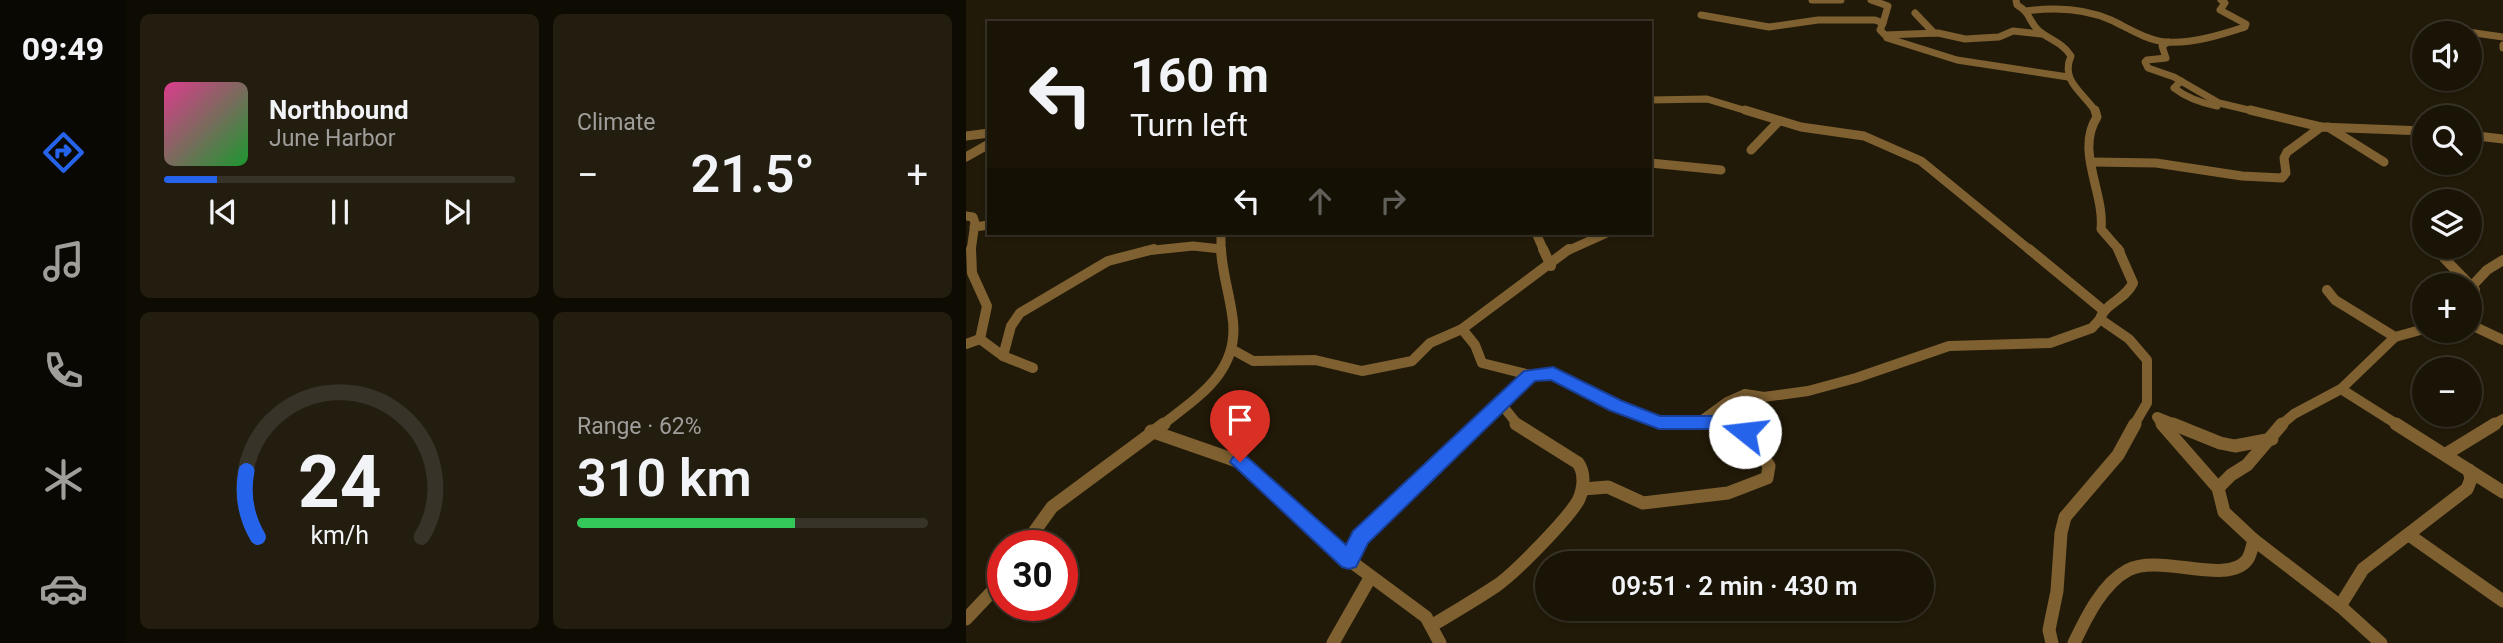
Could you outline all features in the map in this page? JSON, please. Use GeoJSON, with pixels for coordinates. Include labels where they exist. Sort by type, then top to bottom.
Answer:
{"type":"FeatureCollection","features":[{"type":"Feature","properties":{"kind":"street"},"geometry":{"type":"LineString","coordinates":[[1812,0],[1841,0]]}},
{"type":"Feature","properties":{"kind":"street"},"geometry":{"type":"LineString","coordinates":[[1873,0],[1888,6],[1880,30],[1885,35],[1957,60],[2068,77]]}},
{"type":"Feature","properties":{"kind":"street"},"geometry":{"type":"LineString","coordinates":[[2016,0],[2017,5],[2026,11],[2030,22],[2041,34]]}},
{"type":"Feature","properties":{"kind":"street"},"geometry":{"type":"LineString","coordinates":[[2026,11],[2053,7],[2095,14],[2122,28],[2168,42],[2197,39],[2245,27],[2246,24],[2220,10],[2224,3],[2221,0]]}},
{"type":"Feature","properties":{"kind":"street"},"geometry":{"type":"LineString","coordinates":[[1915,13],[1934,33]]}},
{"type":"Feature","properties":{"kind":"street"},"geometry":{"type":"LineString","coordinates":[[1701,15],[1760,26],[1822,20],[1883,23]]}},
{"type":"Feature","properties":{"kind":"street"},"geometry":{"type":"LineString","coordinates":[[1701,421],[1712,416],[1727,402],[1745,394],[1764,397],[1808,391],[1856,378],[1949,346],[2050,343],[2092,328],[2101,315],[2130,291],[2133,283],[2122,254],[2101,229],[2103,211],[2094,184],[2089,139],[2090,128],[2097,117],[2096,111],[2068,77],[2066,68],[2071,57],[2067,47],[2041,34],[2013,31],[1998,37],[1965,39],[1934,33],[1885,35]]}},
{"type":"Feature","properties":{"kind":"street"},"geometry":{"type":"LineString","coordinates":[[2482,34],[2503,37]]}},
{"type":"Feature","properties":{"kind":"street"},"geometry":{"type":"LineString","coordinates":[[2168,42],[2162,46],[2165,60],[2147,60],[2145,65],[2151,70],[2181,81],[2174,88],[2193,100],[2325,127],[2412,131]]}},
{"type":"Feature","properties":{"kind":"street"},"geometry":{"type":"LineString","coordinates":[[1652,100],[1707,99],[1825,132],[1864,136],[1921,161],[2129,339],[2147,360],[2147,403],[2118,456],[2065,517],[2061,533],[2057,591],[2049,630],[2052,643]]}},
{"type":"Feature","properties":{"kind":"street"},"geometry":{"type":"LineString","coordinates":[[1751,150],[1779,121]]}},
{"type":"Feature","properties":{"kind":"street"},"geometry":{"type":"LineString","coordinates":[[2092,162],[2156,163],[2242,176],[2282,178],[2286,173],[2284,158],[2287,152],[2325,127]]}},
{"type":"Feature","properties":{"kind":"street"},"geometry":{"type":"LineString","coordinates":[[2325,127],[2384,162]]}},
{"type":"Feature","properties":{"kind":"street"},"geometry":{"type":"LineString","coordinates":[[966,137],[987,134]]}},
{"type":"Feature","properties":{"kind":"street"},"geometry":{"type":"LineString","coordinates":[[2482,136],[2503,138]]}},
{"type":"Feature","properties":{"kind":"street"},"geometry":{"type":"LineString","coordinates":[[966,137],[987,142]]}},
{"type":"Feature","properties":{"kind":"street"},"geometry":{"type":"LineString","coordinates":[[966,157],[987,143]]}},
{"type":"Feature","properties":{"kind":"street"},"geometry":{"type":"LineString","coordinates":[[1652,163],[1721,170]]}},
{"type":"Feature","properties":{"kind":"street"},"geometry":{"type":"LineString","coordinates":[[966,216],[974,219],[966,257],[967,276],[987,306],[980,340]]}},
{"type":"Feature","properties":{"kind":"street"},"geometry":{"type":"LineString","coordinates":[[974,227],[987,225]]}},
{"type":"Feature","properties":{"kind":"street"},"geometry":{"type":"LineString","coordinates":[[1035,530],[1051,508],[1151,431],[1175,416],[1222,373],[1234,351],[1234,312],[1225,281],[1221,235]]}},
{"type":"Feature","properties":{"kind":"street"},"geometry":{"type":"LineString","coordinates":[[1537,235],[1551,266]]}},
{"type":"Feature","properties":{"kind":"street"},"geometry":{"type":"LineString","coordinates":[[1234,351],[1253,360],[1315,360],[1362,371],[1412,361],[1429,344],[1462,329],[1551,266],[1574,246],[1602,235]]}},
{"type":"Feature","properties":{"kind":"street"},"geometry":{"type":"LineString","coordinates":[[1003,356],[1011,326],[1020,313],[1108,261],[1160,247],[1221,249]]}},
{"type":"Feature","properties":{"kind":"street"},"geometry":{"type":"LineString","coordinates":[[2445,259],[2459,273]]}},
{"type":"Feature","properties":{"kind":"street"},"geometry":{"type":"LineString","coordinates":[[2482,275],[2503,260]]}},
{"type":"Feature","properties":{"kind":"street"},"geometry":{"type":"LineString","coordinates":[[2327,290],[2335,300],[2395,337]]}},
{"type":"Feature","properties":{"kind":"street"},"geometry":{"type":"LineString","coordinates":[[1462,329],[1475,345],[1482,363],[1530,376],[1553,373],[1616,406],[1659,422],[1718,422],[1745,432]]}},
{"type":"Feature","properties":{"kind":"street"},"geometry":{"type":"LineString","coordinates":[[2482,330],[2503,341]]}},
{"type":"Feature","properties":{"kind":"street"},"geometry":{"type":"LineString","coordinates":[[2218,488],[2231,475],[2247,466],[2282,424],[2294,414],[2341,389],[2395,337],[2412,332]]}},
{"type":"Feature","properties":{"kind":"street"},"geometry":{"type":"LineString","coordinates":[[966,344],[980,340]]}},
{"type":"Feature","properties":{"kind":"street"},"geometry":{"type":"LineString","coordinates":[[980,340],[1003,356],[1033,368]]}},
{"type":"Feature","properties":{"kind":"street"},"geometry":{"type":"LineString","coordinates":[[1349,560],[1361,537],[1530,376]]}},
{"type":"Feature","properties":{"kind":"street"},"geometry":{"type":"LineString","coordinates":[[2341,389],[2503,492]]}},
{"type":"Feature","properties":{"kind":"street"},"geometry":{"type":"LineString","coordinates":[[1583,489],[1608,487],[1643,503],[1728,493],[1767,478],[1769,466],[1745,432],[1739,412],[1745,394]]}},
{"type":"Feature","properties":{"kind":"street"},"geometry":{"type":"LineString","coordinates":[[2147,403],[2218,488],[2220,506],[2232,522],[2340,606],[2381,643]]}},
{"type":"Feature","properties":{"kind":"street"},"geometry":{"type":"LineString","coordinates":[[1431,626],[1498,584],[1525,560],[1578,501],[1583,489],[1583,470],[1578,463],[1518,426],[1502,405]]}},
{"type":"Feature","properties":{"kind":"street"},"geometry":{"type":"LineString","coordinates":[[2157,417],[2220,443],[2235,446],[2272,439]]}},
{"type":"Feature","properties":{"kind":"street"},"geometry":{"type":"LineString","coordinates":[[2446,454],[2503,419]]}},
{"type":"Feature","properties":{"kind":"street"},"geometry":{"type":"LineString","coordinates":[[1151,431],[1240,462],[1370,578],[1426,617],[1440,643]]}},
{"type":"Feature","properties":{"kind":"street"},"geometry":{"type":"LineString","coordinates":[[2340,606],[2363,569],[2467,489],[2471,479],[2469,470]]}},
{"type":"Feature","properties":{"kind":"street"},"geometry":{"type":"LineString","coordinates":[[2409,535],[2503,601]]}},
{"type":"Feature","properties":{"kind":"street"},"geometry":{"type":"LineString","coordinates":[[2074,643],[2113,581],[2130,569],[2150,563],[2174,562],[2217,572],[2232,570],[2246,562],[2254,540]]}},
{"type":"Feature","properties":{"kind":"street"},"geometry":{"type":"LineString","coordinates":[[1333,643],[1370,578]]}},
{"type":"Feature","properties":{"kind":"street"},"geometry":{"type":"LineString","coordinates":[[966,620],[987,597]]}},
{"type":"Feature","properties":{"kind":"route"},"geometry":{"type":"LineString","coordinates":[[1240,462],[1349,560],[1361,537],[1530,376],[1553,373],[1616,406],[1659,422],[1718,422],[1745,432]]}}]}
